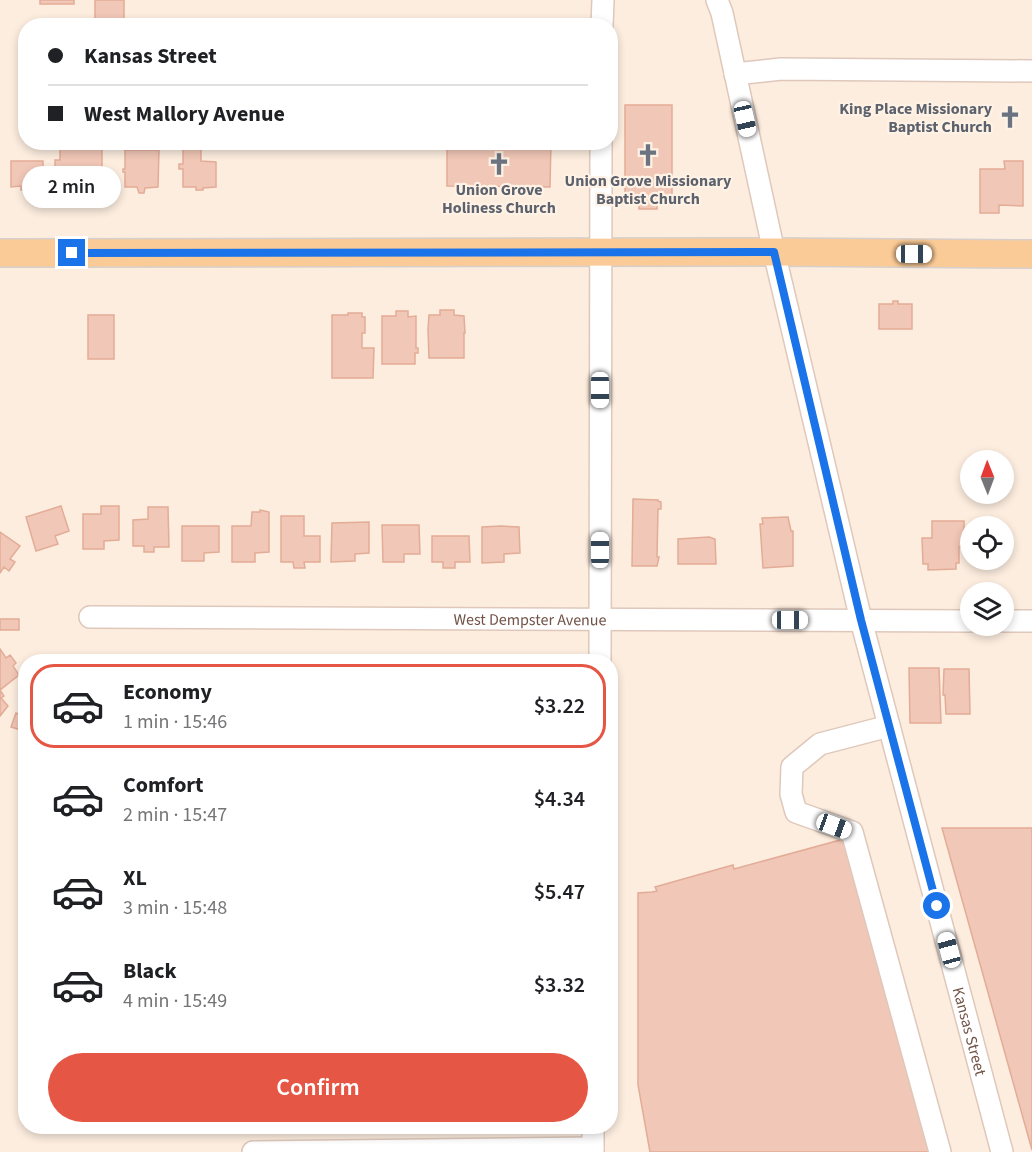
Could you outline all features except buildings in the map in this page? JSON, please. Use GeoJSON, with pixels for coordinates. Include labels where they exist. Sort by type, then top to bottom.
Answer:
{"type":"FeatureCollection","features":[{"type":"Feature","properties":{"kind":"main road"},"geometry":{"type":"LineString","coordinates":[[0,253],[1032,254]]}},
{"type":"Feature","properties":{"kind":"street"},"geometry":{"type":"LineString","coordinates":[[602,18],[603,0]]}},
{"type":"Feature","properties":{"kind":"street","name":"Kansas Street"},"geometry":{"type":"LineString","coordinates":[[717,0],[861,620],[1002,1152]]}},
{"type":"Feature","properties":{"kind":"street"},"geometry":{"type":"LineString","coordinates":[[735,74],[781,69],[1032,71]]}},
{"type":"Feature","properties":{"kind":"street"},"geometry":{"type":"LineString","coordinates":[[600,654],[601,150]]}},
{"type":"Feature","properties":{"kind":"street","name":"West Dempster Avenue"},"geometry":{"type":"LineString","coordinates":[[90,617],[960,621]]}},
{"type":"Feature","properties":{"kind":"street"},"geometry":{"type":"LineString","coordinates":[[1014,621],[1032,621]]}},
{"type":"Feature","properties":{"kind":"street"},"geometry":{"type":"LineString","coordinates":[[889,726],[820,744],[792,767],[791,794],[796,812],[852,832],[940,1152]]}},
{"type":"Feature","properties":{"kind":"street"},"geometry":{"type":"LineString","coordinates":[[253,1152],[593,1150],[593,1134]]}},
{"type":"Feature","properties":{"kind":"place","name":"King Place Missionary Baptist Church"},"geometry":{"type":"Point","coordinates":[1010,117]}},
{"type":"Feature","properties":{"kind":"place","name":"Union Grove Missionary Baptist Church"},"geometry":{"type":"Point","coordinates":[648,155]}},
{"type":"Feature","properties":{"kind":"place","name":"Union Grove Holiness Church"},"geometry":{"type":"Point","coordinates":[499,164]}},
{"type":"Feature","properties":{"kind":"route"},"geometry":{"type":"LineString","coordinates":[[72,253],[774,252],[861,620],[937,906]]}}]}
